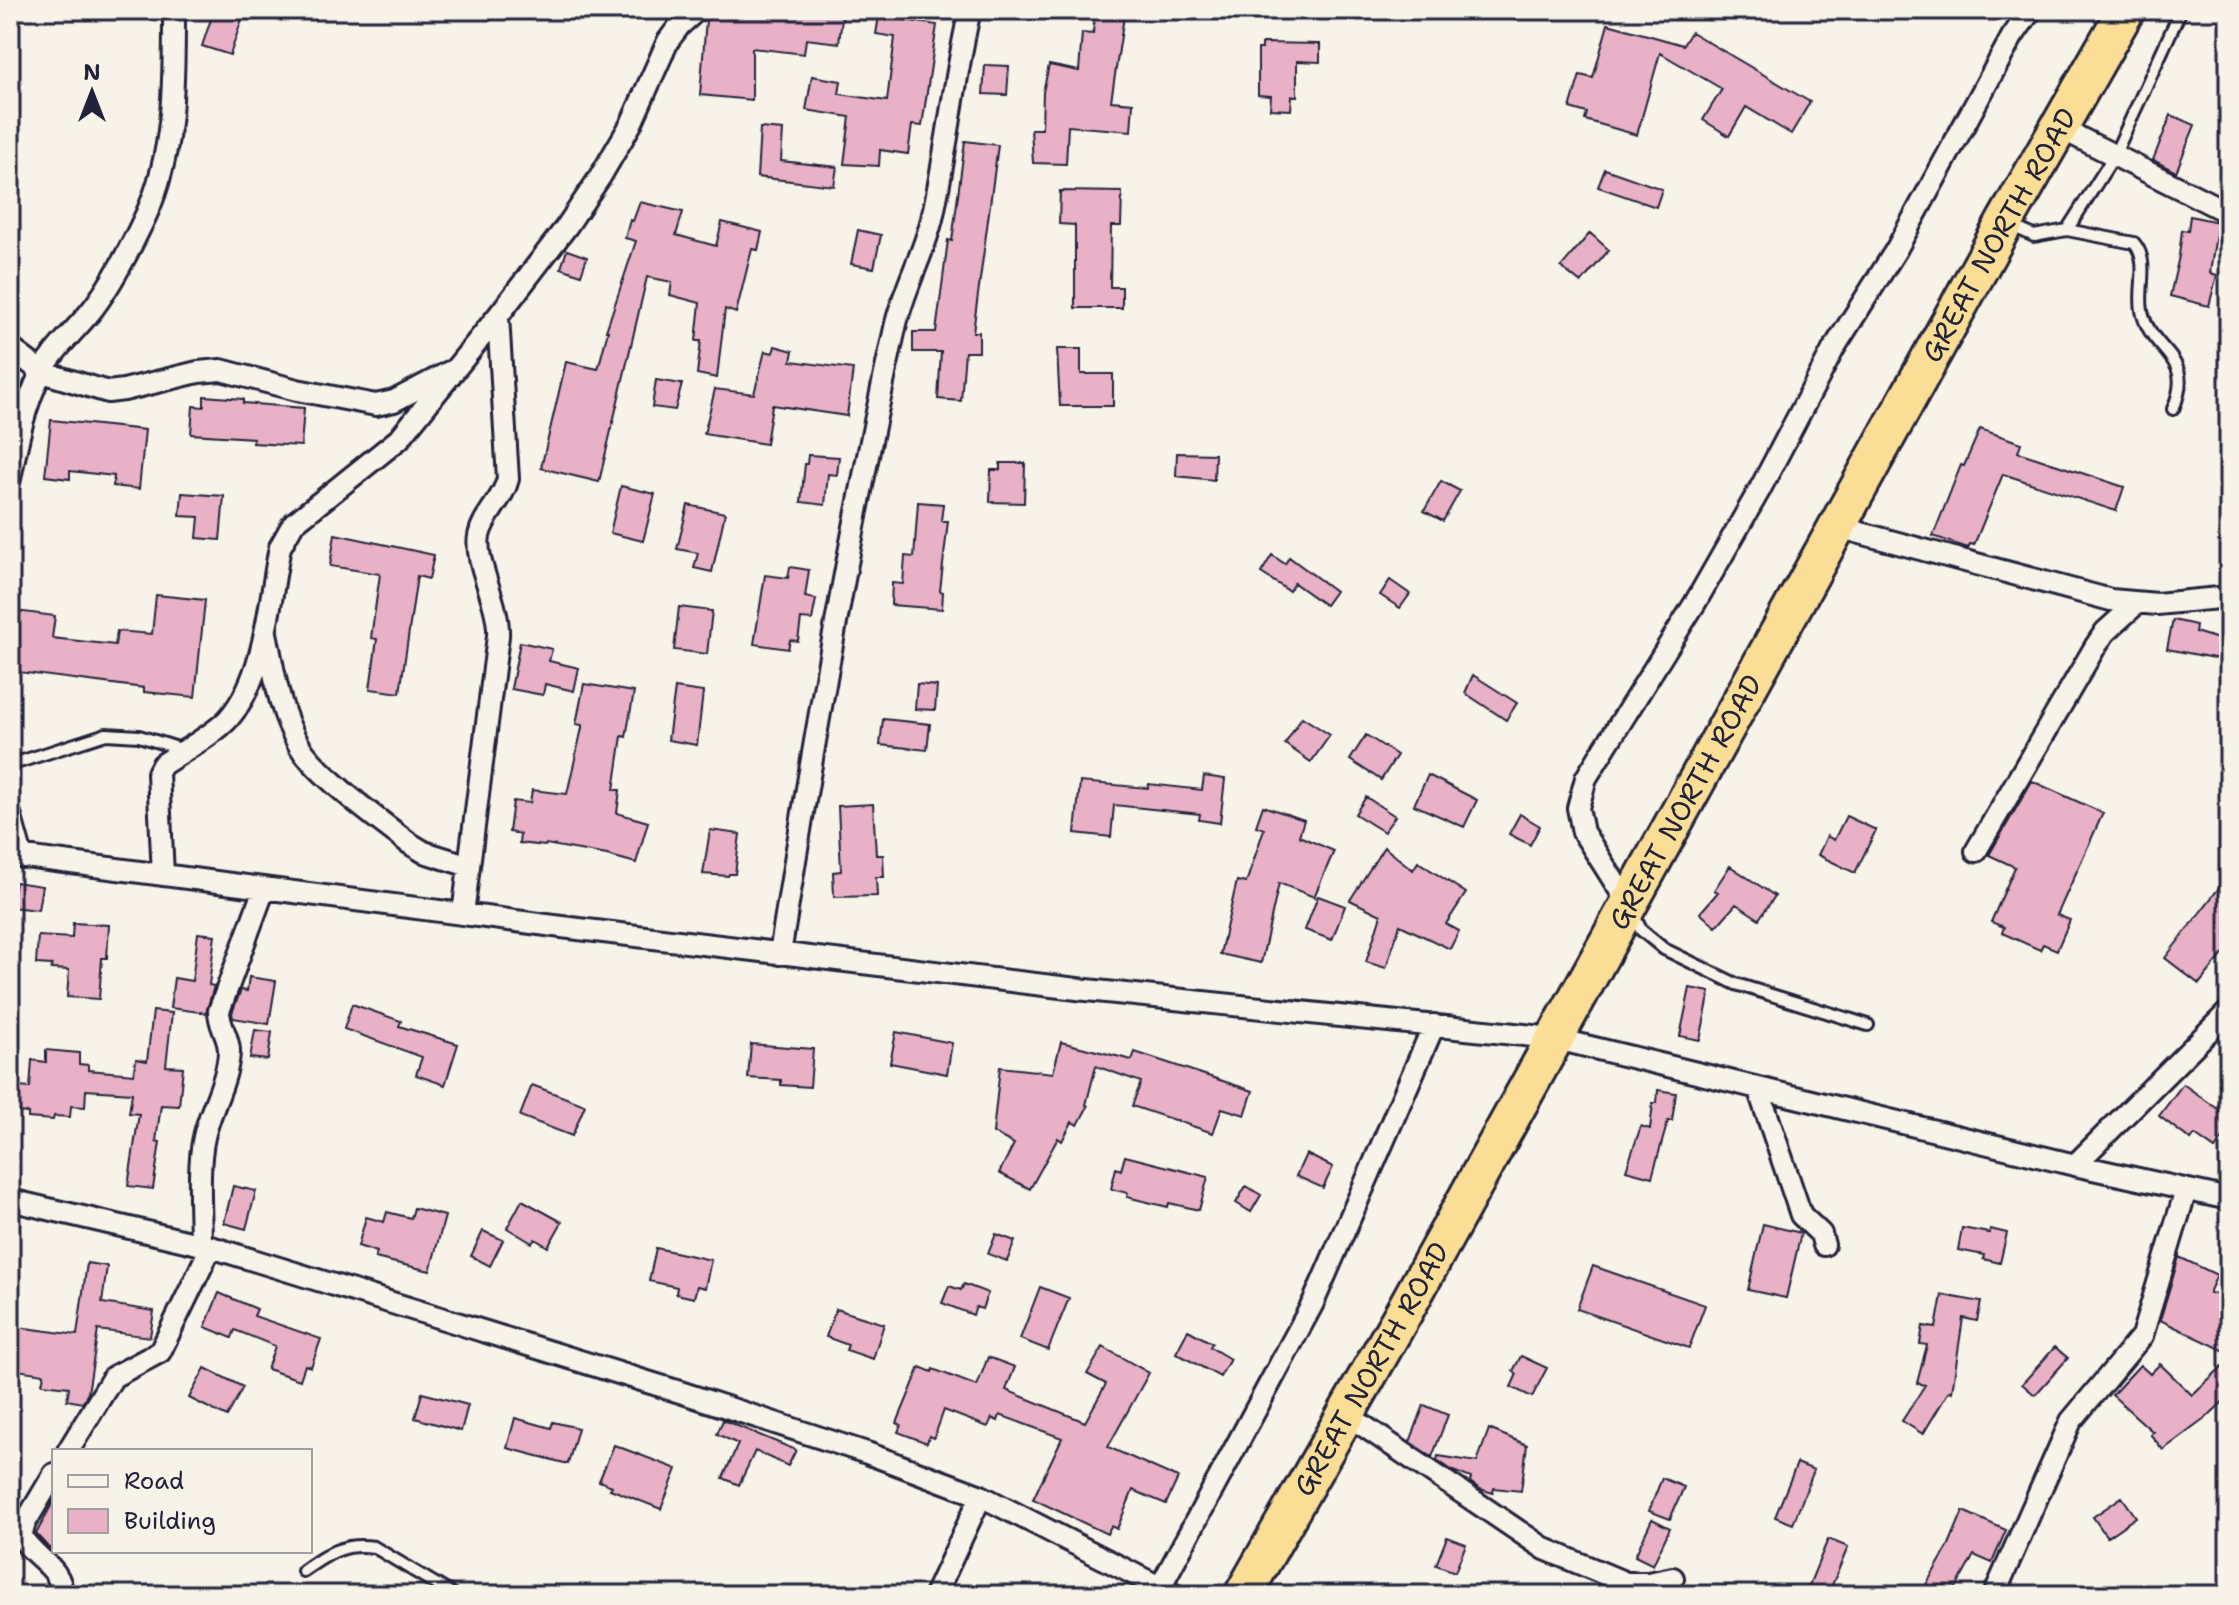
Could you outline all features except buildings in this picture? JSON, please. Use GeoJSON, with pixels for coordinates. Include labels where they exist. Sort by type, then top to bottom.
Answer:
{"type":"FeatureCollection","features":[{"type":"Feature","properties":{"kind":"highway","name":"GREAT NORTH ROAD"},"geometry":{"type":"LineString","coordinates":[[1243,1595],[2005,222],[2126,10]]}},
{"type":"Feature","properties":{"kind":"street"},"geometry":{"type":"LineString","coordinates":[[10,479],[20,433],[42,372],[69,334],[91,311],[121,262],[147,212],[163,168],[172,91],[174,10]]}},
{"type":"Feature","properties":{"kind":"street"},"geometry":{"type":"LineString","coordinates":[[163,875],[156,783],[162,765],[227,721],[243,699],[255,676],[280,547],[293,524],[387,451],[498,316],[600,177],[631,124],[668,41],[697,10]]}},
{"type":"Feature","properties":{"kind":"street"},"geometry":{"type":"LineString","coordinates":[[780,954],[816,727],[871,443],[896,324],[931,221],[954,82],[970,10]]}},
{"type":"Feature","properties":{"kind":"street"},"geometry":{"type":"LineString","coordinates":[[1628,903],[1583,832],[1578,808],[1586,778],[1695,603],[1760,489],[1834,348],[1896,250],[2012,37],[2031,10]]}},
{"type":"Feature","properties":{"kind":"street"},"geometry":{"type":"LineString","coordinates":[[2060,128],[2229,213]]}},
{"type":"Feature","properties":{"kind":"street"},"geometry":{"type":"LineString","coordinates":[[463,914],[499,626],[479,540],[483,524],[499,501],[508,479],[498,316]]}},
{"type":"Feature","properties":{"kind":"street"},"geometry":{"type":"LineString","coordinates":[[10,348],[42,372],[108,392],[198,372],[221,370],[297,390],[376,405],[394,401],[455,369]]}},
{"type":"Feature","properties":{"kind":"street"},"geometry":{"type":"LineString","coordinates":[[1838,527],[2111,600],[2157,604],[2229,597]]}},
{"type":"Feature","properties":{"kind":"street"},"geometry":{"type":"LineString","coordinates":[[1976,851],[2095,647],[2105,632],[2137,603]]}},
{"type":"Feature","properties":{"kind":"street"},"geometry":{"type":"LineString","coordinates":[[265,626],[281,705],[298,744],[313,765],[409,843],[424,852],[469,866]]}},
{"type":"Feature","properties":{"kind":"street"},"geometry":{"type":"LineString","coordinates":[[10,814],[16,856],[780,954],[1077,989],[1553,1038],[2075,1165],[2229,1199]]}},
{"type":"Feature","properties":{"kind":"street"},"geometry":{"type":"LineString","coordinates":[[69,1449],[113,1377],[160,1352],[206,1246],[204,1136],[228,1067],[230,1045],[220,1026],[219,1011],[264,889]]}},
{"type":"Feature","properties":{"kind":"street"},"geometry":{"type":"LineString","coordinates":[[2075,1165],[2229,1011]]}},
{"type":"Feature","properties":{"kind":"street"},"geometry":{"type":"LineString","coordinates":[[10,1200],[206,1246],[867,1453],[981,1496],[1164,1592],[1313,1303],[1434,1025]]}},
{"type":"Feature","properties":{"kind":"street"},"geometry":{"type":"LineString","coordinates":[[1758,1088],[1801,1215],[1821,1234],[1824,1245]]}},
{"type":"Feature","properties":{"kind":"street"},"geometry":{"type":"LineString","coordinates":[[1994,1595],[2071,1421],[2142,1336],[2186,1190]]}},
{"type":"Feature","properties":{"kind":"street"},"geometry":{"type":"LineString","coordinates":[[1346,1414],[1545,1549],[1626,1583],[1673,1578]]}},
{"type":"Feature","properties":{"kind":"street"},"geometry":{"type":"LineString","coordinates":[[52,1477],[25,1523],[21,1536],[54,1569],[61,1582],[62,1595]]}},
{"type":"Feature","properties":{"kind":"street"},"geometry":{"type":"LineString","coordinates":[[935,1595],[981,1496]]}},
{"type":"Feature","properties":{"kind":"lane"},"geometry":{"type":"LineString","coordinates":[[2067,230],[2114,156],[2181,10]]}},
{"type":"Feature","properties":{"kind":"lane"},"geometry":{"type":"LineString","coordinates":[[2005,222],[2034,236],[2067,230],[2134,243],[2140,250],[2142,261],[2142,313],[2179,373],[2178,398],[2173,409]]}},
{"type":"Feature","properties":{"kind":"lane"},"geometry":{"type":"LineString","coordinates":[[10,765],[106,734],[139,736],[184,750]]}},
{"type":"Feature","properties":{"kind":"lane"},"geometry":{"type":"LineString","coordinates":[[1628,903],[1641,930],[1664,949],[1736,984],[1868,1025]]}},
{"type":"Feature","properties":{"kind":"lane"},"geometry":{"type":"LineString","coordinates":[[303,1571],[330,1551],[363,1545],[374,1547],[454,1595]]}}]}
